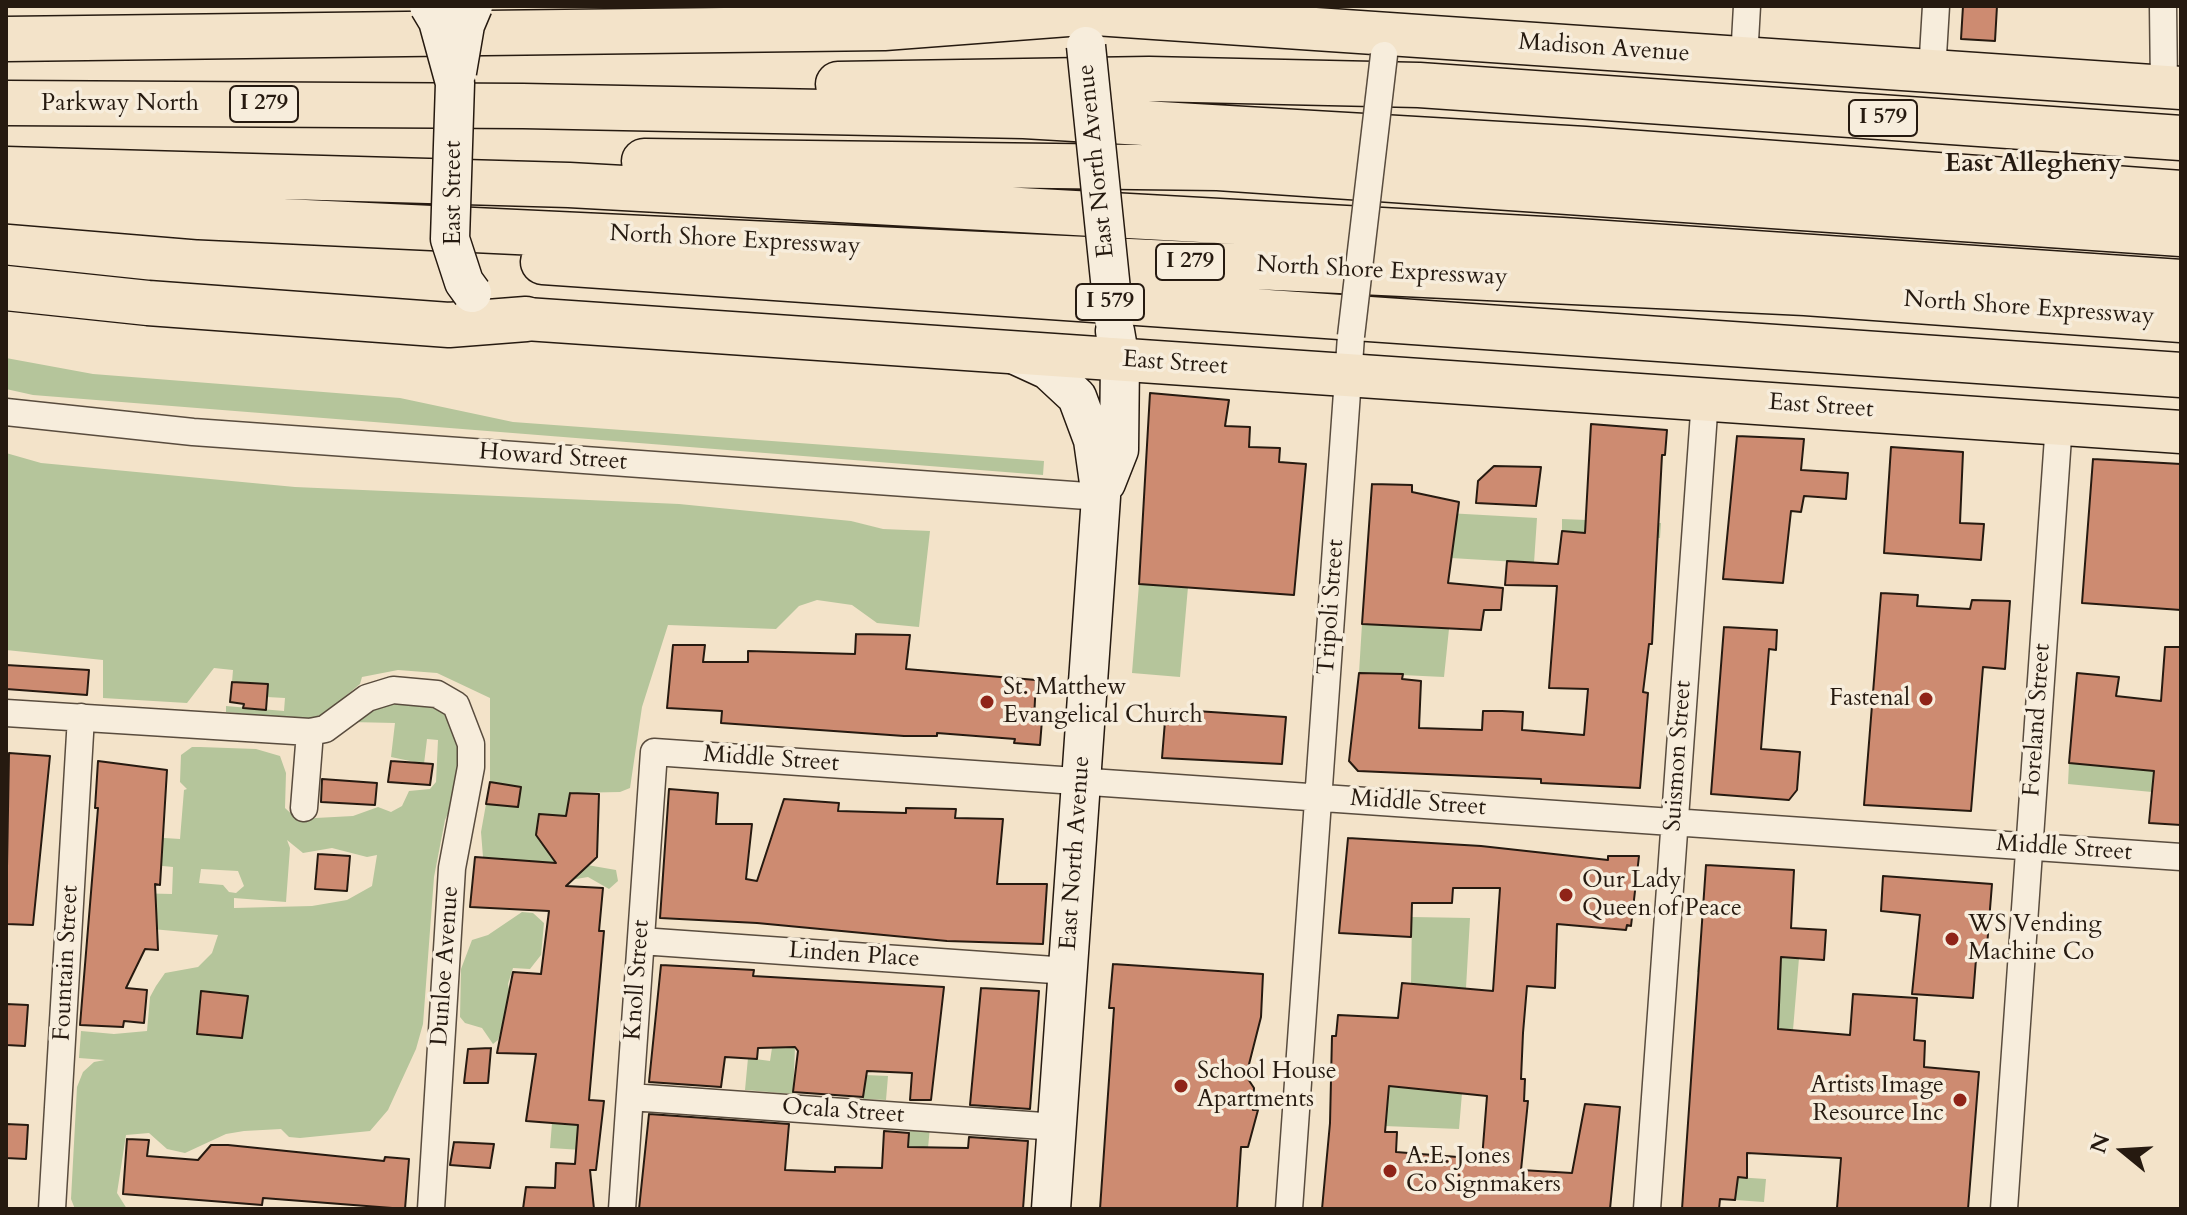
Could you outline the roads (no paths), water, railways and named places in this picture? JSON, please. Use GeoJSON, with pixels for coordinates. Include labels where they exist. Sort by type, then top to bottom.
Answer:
{"type":"FeatureCollection","features":[{"type":"Feature","properties":{"kind":"highway"},"geometry":{"type":"LineString","coordinates":[[6,39],[884,28],[1083,22]]}},
{"type":"Feature","properties":{"kind":"highway","name":"I 579"},"geometry":{"type":"LineString","coordinates":[[523,106],[596,86],[1287,81],[1419,85],[2181,138]]}},
{"type":"Feature","properties":{"kind":"highway","name":"Parkway North"},"geometry":{"type":"LineString","coordinates":[[6,103],[523,106]]}},
{"type":"Feature","properties":{"kind":"highway","name":"I 279"},"geometry":{"type":"LineString","coordinates":[[523,106],[1056,117],[1585,149],[2181,193]]}},
{"type":"Feature","properties":{"kind":"highway"},"geometry":{"type":"LineString","coordinates":[[6,154],[1218,168],[2181,234]]}},
{"type":"Feature","properties":{"kind":"highway"},"geometry":{"type":"LineString","coordinates":[[6,169],[569,185],[1546,239],[2181,282]]}},
{"type":"Feature","properties":{"kind":"highway","name":"I 279"},"geometry":{"type":"LineString","coordinates":[[6,201],[199,217]]}},
{"type":"Feature","properties":{"kind":"highway","name":"I 579"},"geometry":{"type":"LineString","coordinates":[[199,217],[338,253],[509,259],[2181,375]]}},
{"type":"Feature","properties":{"kind":"highway","name":"North Shore Expressway"},"geometry":{"type":"LineString","coordinates":[[199,217],[1805,293],[2181,320]]}},
{"type":"Feature","properties":{"kind":"highway"},"geometry":{"type":"LineString","coordinates":[[6,288],[148,303],[449,325],[526,319]]}},
{"type":"Feature","properties":{"kind":"main road","name":"East Street"},"geometry":{"type":"LineString","coordinates":[[429,6],[442,32],[455,83],[450,239],[464,282],[472,293],[503,313],[526,319],[1120,360],[1349,355],[1705,399],[2181,432]]}},
{"type":"Feature","properties":{"kind":"main road"},"geometry":{"type":"LineString","coordinates":[[455,83],[465,25],[473,6]]}},
{"type":"Feature","properties":{"kind":"main road","name":"Madison Avenue"},"geometry":{"type":"LineString","coordinates":[[1027,6],[1083,22],[1384,32],[2172,88]]}},
{"type":"Feature","properties":{"kind":"main road","name":"East North Avenue"},"geometry":{"type":"LineString","coordinates":[[1083,22],[1120,360],[1119,450],[1101,497]]}},
{"type":"Feature","properties":{"kind":"main road","name":"East North Avenue"},"geometry":{"type":"LineString","coordinates":[[1009,352],[1048,370],[1077,397],[1093,440],[1101,497],[1051,1209]]}},
{"type":"Feature","properties":{"kind":"street"},"geometry":{"type":"LineString","coordinates":[[1744,59],[1747,6]]}},
{"type":"Feature","properties":{"kind":"street"},"geometry":{"type":"LineString","coordinates":[[1932,72],[1936,6]]}},
{"type":"Feature","properties":{"kind":"street"},"geometry":{"type":"LineString","coordinates":[[2163,6],[2172,88]]}},
{"type":"Feature","properties":{"kind":"street","name":"Tripoli Street"},"geometry":{"type":"LineString","coordinates":[[1289,1209],[1349,355],[1384,32]]}},
{"type":"Feature","properties":{"kind":"street","name":"Suismon Street"},"geometry":{"type":"LineString","coordinates":[[1647,1209],[1705,399]]}},
{"type":"Feature","properties":{"kind":"street","name":"Howard Street"},"geometry":{"type":"LineString","coordinates":[[6,412],[193,432],[1101,497]]}},
{"type":"Feature","properties":{"kind":"street","name":"Foreland Street"},"geometry":{"type":"LineString","coordinates":[[2004,1209],[2059,423]]}},
{"type":"Feature","properties":{"kind":"street","name":"Dunloe Avenue"},"geometry":{"type":"LineString","coordinates":[[310,732],[325,729],[367,698],[409,689],[447,699],[456,705],[466,724],[471,744],[471,767],[452,868],[431,1209]]}},
{"type":"Feature","properties":{"kind":"street"},"geometry":{"type":"LineString","coordinates":[[6,713],[310,732],[304,808]]}},
{"type":"Feature","properties":{"kind":"street","name":"Fountain Street"},"geometry":{"type":"LineString","coordinates":[[52,1209],[81,717]]}},
{"type":"Feature","properties":{"kind":"street","name":"Middle Street"},"geometry":{"type":"LineString","coordinates":[[654,752],[2181,857]]}},
{"type":"Feature","properties":{"kind":"street","name":"Knoll Street"},"geometry":{"type":"LineString","coordinates":[[622,1209],[654,752]]}},
{"type":"Feature","properties":{"kind":"street","name":"Linden Place"},"geometry":{"type":"LineString","coordinates":[[641,941],[1068,971]]}},
{"type":"Feature","properties":{"kind":"street","name":"Ocala Street"},"geometry":{"type":"LineString","coordinates":[[630,1097],[1057,1127]]}},
{"type":"Feature","properties":{"kind":"place","name":"Fastenal"},"geometry":{"type":"Point","coordinates":[1926,699]}},
{"type":"Feature","properties":{"kind":"place","name":"St. Matthew Evangelical Church"},"geometry":{"type":"Point","coordinates":[987,702]}},
{"type":"Feature","properties":{"kind":"place","name":"Our Lady Queen of Peace"},"geometry":{"type":"Point","coordinates":[1566,895]}},
{"type":"Feature","properties":{"kind":"place","name":"WS Vending Machine Co"},"geometry":{"type":"Point","coordinates":[1952,939]}},
{"type":"Feature","properties":{"kind":"place","name":"School House Apartments"},"geometry":{"type":"Point","coordinates":[1181,1086]}},
{"type":"Feature","properties":{"kind":"place","name":"Artists Image Resource Inc"},"geometry":{"type":"Point","coordinates":[1960,1100]}},
{"type":"Feature","properties":{"kind":"place","name":"A.E. Jones Co Signmakers"},"geometry":{"type":"Point","coordinates":[1390,1171]}},
{"type":"Feature","properties":{"kind":"district","name":"East Allegheny"},"geometry":{"type":"Point","coordinates":[2033,165]}}]}
